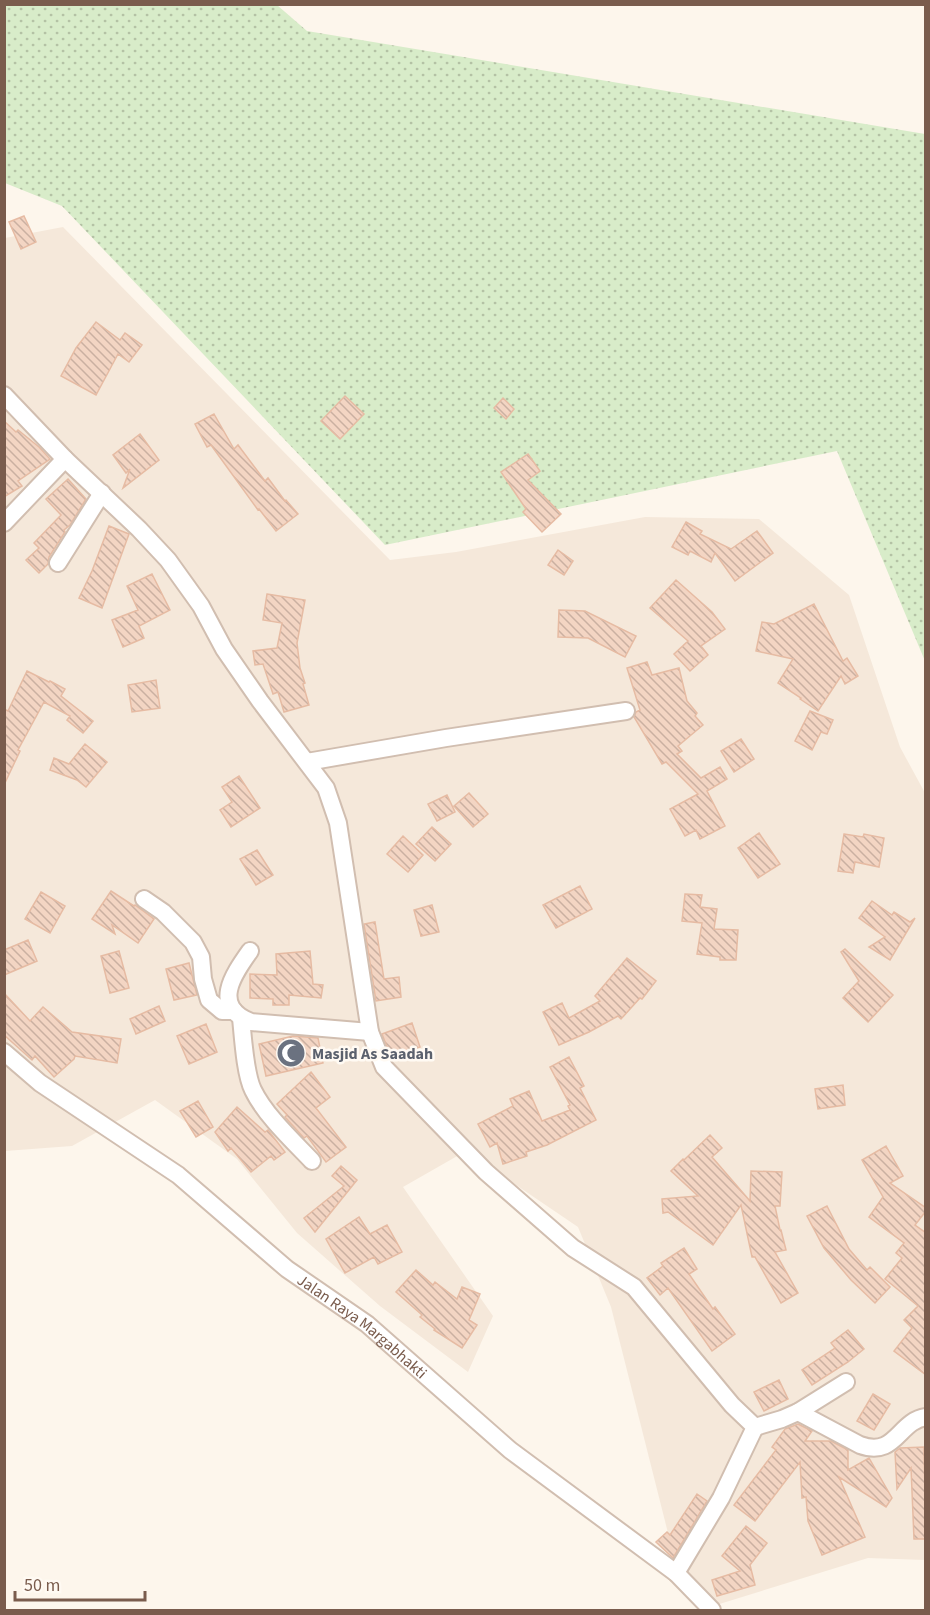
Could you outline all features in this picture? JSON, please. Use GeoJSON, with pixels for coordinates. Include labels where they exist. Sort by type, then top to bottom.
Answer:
{"type":"FeatureCollection","features":[{"type":"Feature","properties":{"kind":"street"},"geometry":{"type":"LineString","coordinates":[[4,395],[65,459],[168,560],[201,606],[224,649],[260,701],[326,788],[338,823],[370,1032],[384,1067],[486,1172],[573,1248],[634,1287],[732,1405],[754,1427]]}},
{"type":"Feature","properties":{"kind":"street"},"geometry":{"type":"LineString","coordinates":[[4,522],[65,459]]}},
{"type":"Feature","properties":{"kind":"street"},"geometry":{"type":"LineString","coordinates":[[58,563],[102,493]]}},
{"type":"Feature","properties":{"kind":"street"},"geometry":{"type":"LineString","coordinates":[[307,762],[626,711]]}},
{"type":"Feature","properties":{"kind":"street"},"geometry":{"type":"LineString","coordinates":[[144,899],[163,912],[193,942],[201,957],[203,979],[209,1000],[222,1011],[251,1022],[370,1032]]}},
{"type":"Feature","properties":{"kind":"street"},"geometry":{"type":"LineString","coordinates":[[250,951],[234,974],[228,994],[237,1015],[252,1089],[264,1107],[312,1161]]}},
{"type":"Feature","properties":{"kind":"street","name":"Jalan Raya Margabhakti"},"geometry":{"type":"LineString","coordinates":[[4,1052],[49,1089],[178,1175],[287,1269],[367,1324],[510,1450],[676,1573],[712,1611]]}},
{"type":"Feature","properties":{"kind":"street"},"geometry":{"type":"LineString","coordinates":[[676,1573],[720,1498],[754,1427],[798,1412],[846,1382]]}},
{"type":"Feature","properties":{"kind":"street"},"geometry":{"type":"LineString","coordinates":[[798,1412],[870,1449],[882,1447],[910,1424],[926,1417]]}},
{"type":"Feature","properties":{"kind":"shaded area"},"geometry":{"type":"Polygon","coordinates":[[[63,227],[390,560],[456,552],[645,517],[759,519],[849,595],[900,747],[925,793],[925,1560],[868,1558],[713,1606],[677,1560],[668,1533],[611,1307],[578,1227],[466,1151],[403,1187],[493,1316],[468,1372],[380,1306],[297,1233],[237,1159],[155,1100],[72,1146],[5,1151],[5,238],[63,227]]]}},
{"type":"Feature","properties":{"kind":"green space"},"geometry":{"type":"Polygon","coordinates":[[[4,5],[277,5],[307,31],[925,134],[925,661],[837,451],[385,545],[62,206],[5,183],[4,5]]]}},
{"type":"Feature","properties":{"kind":"building"},"geometry":{"type":"Polygon","coordinates":[[[24,216],[36,242],[21,249],[9,222],[24,216]]]}},
{"type":"Feature","properties":{"kind":"building"},"geometry":{"type":"Polygon","coordinates":[[[96,322],[120,340],[125,333],[142,345],[129,362],[118,354],[96,395],[61,376],[76,348],[96,322]]]}},
{"type":"Feature","properties":{"kind":"building"},"geometry":{"type":"Polygon","coordinates":[[[345,396],[364,414],[340,439],[321,421],[345,396]]]}},
{"type":"Feature","properties":{"kind":"building"},"geometry":{"type":"Polygon","coordinates":[[[503,398],[514,409],[506,419],[494,408],[503,398]]]}},
{"type":"Feature","properties":{"kind":"building"},"geometry":{"type":"Polygon","coordinates":[[[214,414],[234,449],[238,445],[265,481],[268,478],[298,514],[276,531],[211,445],[207,447],[195,424],[214,414]]]}},
{"type":"Feature","properties":{"kind":"building"},"geometry":{"type":"Polygon","coordinates":[[[4,421],[39,447],[50,459],[18,481],[22,486],[4,497],[4,421]]]}},
{"type":"Feature","properties":{"kind":"building"},"geometry":{"type":"Polygon","coordinates":[[[140,434],[159,460],[123,488],[130,469],[126,473],[113,455],[140,434]]]}},
{"type":"Feature","properties":{"kind":"building"},"geometry":{"type":"Polygon","coordinates":[[[528,454],[540,471],[528,480],[561,514],[542,532],[523,512],[526,509],[501,472],[528,454]]]}},
{"type":"Feature","properties":{"kind":"building"},"geometry":{"type":"Polygon","coordinates":[[[68,479],[86,499],[70,525],[64,530],[65,532],[49,557],[48,564],[39,573],[26,560],[39,548],[34,543],[61,515],[46,499],[68,479]]]}},
{"type":"Feature","properties":{"kind":"building"},"geometry":{"type":"Polygon","coordinates":[[[686,522],[702,531],[700,534],[731,549],[757,531],[773,553],[735,581],[715,553],[711,562],[690,551],[688,555],[672,547],[686,522]]]}},
{"type":"Feature","properties":{"kind":"building"},"geometry":{"type":"Polygon","coordinates":[[[109,526],[129,534],[102,608],[79,598],[109,526]]]}},
{"type":"Feature","properties":{"kind":"building"},"geometry":{"type":"Polygon","coordinates":[[[558,550],[573,561],[564,575],[548,565],[558,550]]]}},
{"type":"Feature","properties":{"kind":"building"},"geometry":{"type":"Polygon","coordinates":[[[152,574],[170,610],[139,626],[144,638],[123,647],[112,620],[138,610],[127,586],[152,574]]]}},
{"type":"Feature","properties":{"kind":"building"},"geometry":{"type":"Polygon","coordinates":[[[676,580],[712,612],[725,629],[701,646],[708,655],[690,671],[674,654],[688,641],[650,608],[676,580]]]}},
{"type":"Feature","properties":{"kind":"building"},"geometry":{"type":"Polygon","coordinates":[[[267,594],[305,600],[297,643],[300,668],[305,683],[303,684],[309,705],[284,712],[278,692],[273,694],[263,664],[255,665],[253,651],[277,648],[282,623],[263,620],[267,594]]]}},
{"type":"Feature","properties":{"kind":"building"},"geometry":{"type":"Polygon","coordinates":[[[814,604],[843,661],[847,658],[858,676],[845,684],[841,676],[818,711],[778,683],[793,659],[756,651],[762,622],[774,624],[814,604]]]}},
{"type":"Feature","properties":{"kind":"building"},"geometry":{"type":"Polygon","coordinates":[[[559,610],[585,611],[636,636],[625,657],[588,638],[558,637],[559,610]]]}},
{"type":"Feature","properties":{"kind":"building"},"geometry":{"type":"Polygon","coordinates":[[[647,662],[652,675],[679,668],[687,701],[703,725],[678,746],[682,751],[677,754],[701,778],[720,767],[727,779],[707,791],[725,826],[700,839],[696,830],[685,836],[670,809],[698,794],[666,762],[662,764],[634,717],[640,710],[627,668],[647,662]]]}},
{"type":"Feature","properties":{"kind":"building"},"geometry":{"type":"Polygon","coordinates":[[[27,671],[65,689],[61,696],[93,721],[83,733],[67,720],[70,716],[44,702],[18,750],[20,751],[4,785],[4,709],[8,711],[27,671]]]}},
{"type":"Feature","properties":{"kind":"building"},"geometry":{"type":"Polygon","coordinates":[[[156,680],[160,708],[132,712],[128,685],[156,680]]]}},
{"type":"Feature","properties":{"kind":"building"},"geometry":{"type":"Polygon","coordinates":[[[810,711],[833,720],[827,734],[821,732],[812,750],[795,741],[810,711]]]}},
{"type":"Feature","properties":{"kind":"building"},"geometry":{"type":"Polygon","coordinates":[[[741,739],[754,759],[734,772],[721,751],[741,739]]]}},
{"type":"Feature","properties":{"kind":"building"},"geometry":{"type":"Polygon","coordinates":[[[85,744],[107,762],[86,787],[77,780],[50,770],[54,758],[69,764],[85,744]]]}},
{"type":"Feature","properties":{"kind":"building"},"geometry":{"type":"Polygon","coordinates":[[[239,776],[260,808],[231,827],[220,810],[232,802],[222,787],[239,776]]]}},
{"type":"Feature","properties":{"kind":"building"},"geometry":{"type":"Polygon","coordinates":[[[469,793],[488,814],[473,827],[454,806],[469,793]]]}},
{"type":"Feature","properties":{"kind":"building"},"geometry":{"type":"Polygon","coordinates":[[[447,795],[455,812],[437,821],[428,804],[447,795]]]}},
{"type":"Feature","properties":{"kind":"building"},"geometry":{"type":"Polygon","coordinates":[[[432,827],[451,844],[435,861],[416,844],[432,827]]]}},
{"type":"Feature","properties":{"kind":"building"},"geometry":{"type":"Polygon","coordinates":[[[759,833],[780,864],[758,878],[738,848],[759,833]]]}},
{"type":"Feature","properties":{"kind":"building"},"geometry":{"type":"Polygon","coordinates":[[[844,834],[863,837],[864,834],[884,838],[879,867],[855,862],[853,873],[838,871],[844,834]]]}},
{"type":"Feature","properties":{"kind":"building"},"geometry":{"type":"Polygon","coordinates":[[[403,836],[423,855],[408,872],[387,854],[403,836]]]}},
{"type":"Feature","properties":{"kind":"building"},"geometry":{"type":"Polygon","coordinates":[[[257,850],[273,875],[256,885],[240,859],[257,850]]]}},
{"type":"Feature","properties":{"kind":"building"},"geometry":{"type":"Polygon","coordinates":[[[580,886],[592,909],[556,928],[543,905],[580,886]]]}},
{"type":"Feature","properties":{"kind":"building"},"geometry":{"type":"Polygon","coordinates":[[[111,891],[154,919],[138,943],[112,925],[115,934],[92,919],[111,891]]]}},
{"type":"Feature","properties":{"kind":"building"},"geometry":{"type":"Polygon","coordinates":[[[41,892],[65,906],[50,933],[25,919],[41,892]]]}},
{"type":"Feature","properties":{"kind":"building"},"geometry":{"type":"Polygon","coordinates":[[[685,894],[702,895],[700,907],[717,909],[714,929],[738,930],[736,960],[720,960],[720,957],[697,954],[702,923],[682,921],[685,894]]]}},
{"type":"Feature","properties":{"kind":"building"},"geometry":{"type":"Polygon","coordinates":[[[872,901],[892,915],[894,912],[910,922],[915,918],[890,960],[869,947],[885,937],[859,918],[872,901]]]}},
{"type":"Feature","properties":{"kind":"building"},"geometry":{"type":"Polygon","coordinates":[[[432,905],[439,932],[421,936],[414,910],[432,905]]]}},
{"type":"Feature","properties":{"kind":"building"},"geometry":{"type":"Polygon","coordinates":[[[375,922],[384,979],[399,977],[401,997],[376,1001],[364,924],[375,922]]]}},
{"type":"Feature","properties":{"kind":"building"},"geometry":{"type":"Polygon","coordinates":[[[28,940],[37,961],[4,975],[4,950],[28,940]]]}},
{"type":"Feature","properties":{"kind":"building"},"geometry":{"type":"Polygon","coordinates":[[[845,949],[893,995],[868,1022],[843,998],[859,981],[841,952],[845,949]]]}},
{"type":"Feature","properties":{"kind":"building"},"geometry":{"type":"Polygon","coordinates":[[[119,951],[129,988],[110,993],[101,956],[119,951]]]}},
{"type":"Feature","properties":{"kind":"building"},"geometry":{"type":"Polygon","coordinates":[[[310,951],[313,984],[323,985],[321,998],[289,995],[289,1005],[273,1005],[273,999],[250,998],[250,974],[277,975],[276,954],[310,951]]]}},
{"type":"Feature","properties":{"kind":"building"},"geometry":{"type":"Polygon","coordinates":[[[627,958],[656,981],[642,999],[640,998],[621,1019],[618,1016],[559,1045],[543,1012],[562,1003],[569,1018],[600,1001],[595,996],[627,958]]]}},
{"type":"Feature","properties":{"kind":"building"},"geometry":{"type":"Polygon","coordinates":[[[189,963],[197,995],[174,1000],[166,969],[189,963]]]}},
{"type":"Feature","properties":{"kind":"building"},"geometry":{"type":"Polygon","coordinates":[[[4,993],[30,1021],[43,1007],[72,1032],[121,1039],[117,1063],[75,1056],[54,1077],[35,1056],[32,1060],[4,1035],[4,993]]]}},
{"type":"Feature","properties":{"kind":"building"},"geometry":{"type":"Polygon","coordinates":[[[159,1006],[165,1021],[136,1034],[130,1019],[159,1006]]]}},
{"type":"Feature","properties":{"kind":"building"},"geometry":{"type":"Polygon","coordinates":[[[412,1023],[420,1047],[391,1057],[382,1034],[412,1023]]]}},
{"type":"Feature","properties":{"kind":"building"},"geometry":{"type":"Polygon","coordinates":[[[206,1024],[217,1052],[189,1064],[177,1036],[206,1024]]]}},
{"type":"Feature","properties":{"kind":"building","name":"Masjid As Saadah"},"geometry":{"type":"Polygon","coordinates":[[[293,1036],[318,1038],[323,1063],[266,1076],[259,1044],[293,1036]]]}},
{"type":"Feature","properties":{"kind":"building"},"geometry":{"type":"Polygon","coordinates":[[[569,1057],[584,1086],[580,1088],[596,1120],[547,1145],[526,1152],[527,1156],[503,1164],[497,1143],[490,1147],[478,1124],[513,1106],[510,1099],[529,1091],[542,1121],[570,1110],[568,1106],[570,1105],[550,1067],[569,1057]]]}},
{"type":"Feature","properties":{"kind":"building"},"geometry":{"type":"Polygon","coordinates":[[[311,1072],[330,1097],[316,1108],[346,1147],[326,1162],[307,1136],[304,1138],[285,1117],[287,1115],[277,1104],[311,1072]]]}},
{"type":"Feature","properties":{"kind":"building"},"geometry":{"type":"Polygon","coordinates":[[[843,1085],[845,1105],[818,1109],[815,1089],[843,1085]]]}},
{"type":"Feature","properties":{"kind":"building"},"geometry":{"type":"Polygon","coordinates":[[[198,1101],[213,1127],[196,1137],[180,1111],[198,1101]]]}},
{"type":"Feature","properties":{"kind":"building"},"geometry":{"type":"Polygon","coordinates":[[[237,1107],[265,1132],[268,1130],[285,1152],[274,1160],[271,1156],[251,1172],[231,1148],[228,1151],[215,1132],[237,1107]]]}},
{"type":"Feature","properties":{"kind":"building"},"geometry":{"type":"Polygon","coordinates":[[[710,1135],[722,1148],[712,1157],[750,1201],[751,1171],[782,1172],[780,1206],[775,1206],[786,1250],[775,1252],[798,1293],[781,1303],[755,1257],[752,1257],[741,1205],[713,1245],[668,1212],[663,1213],[662,1199],[698,1196],[671,1171],[710,1135]]]}},
{"type":"Feature","properties":{"kind":"building"},"geometry":{"type":"Polygon","coordinates":[[[886,1146],[903,1176],[890,1183],[926,1208],[915,1225],[926,1233],[926,1375],[894,1351],[912,1328],[904,1320],[918,1306],[885,1279],[902,1258],[896,1253],[904,1243],[869,1217],[883,1197],[862,1160],[886,1146]]]}},
{"type":"Feature","properties":{"kind":"building"},"geometry":{"type":"Polygon","coordinates":[[[341,1166],[357,1180],[315,1232],[304,1218],[344,1186],[332,1176],[341,1166]]]}},
{"type":"Feature","properties":{"kind":"building"},"geometry":{"type":"Polygon","coordinates":[[[827,1206],[849,1249],[867,1270],[870,1267],[890,1287],[875,1303],[851,1280],[824,1248],[807,1216],[827,1206]]]}},
{"type":"Feature","properties":{"kind":"building"},"geometry":{"type":"Polygon","coordinates":[[[359,1217],[370,1234],[387,1225],[402,1252],[378,1264],[374,1257],[345,1273],[326,1239],[359,1217]]]}},
{"type":"Feature","properties":{"kind":"building"},"geometry":{"type":"Polygon","coordinates":[[[684,1248],[697,1269],[689,1274],[713,1309],[715,1307],[735,1334],[712,1351],[668,1288],[660,1295],[647,1278],[663,1266],[661,1263],[684,1248]]]}},
{"type":"Feature","properties":{"kind":"building"},"geometry":{"type":"Polygon","coordinates":[[[416,1270],[433,1285],[435,1282],[457,1299],[462,1287],[480,1294],[469,1320],[477,1325],[462,1348],[434,1330],[420,1317],[422,1315],[396,1292],[416,1270]]]}},
{"type":"Feature","properties":{"kind":"building"},"geometry":{"type":"Polygon","coordinates":[[[848,1330],[864,1349],[812,1385],[802,1370],[835,1348],[831,1343],[848,1330]]]}},
{"type":"Feature","properties":{"kind":"building"},"geometry":{"type":"Polygon","coordinates":[[[779,1380],[788,1399],[764,1411],[754,1392],[779,1380]]]}},
{"type":"Feature","properties":{"kind":"building"},"geometry":{"type":"Polygon","coordinates":[[[873,1394],[890,1404],[874,1430],[857,1421],[873,1394]]]}},
{"type":"Feature","properties":{"kind":"building"},"geometry":{"type":"Polygon","coordinates":[[[798,1424],[812,1431],[805,1441],[831,1441],[848,1450],[848,1470],[869,1458],[892,1498],[886,1507],[839,1477],[865,1537],[822,1555],[808,1521],[806,1497],[802,1498],[800,1462],[755,1521],[734,1505],[776,1450],[772,1447],[785,1429],[798,1424]]]}},
{"type":"Feature","properties":{"kind":"building"},"geometry":{"type":"Polygon","coordinates":[[[924,1447],[926,1539],[914,1539],[911,1468],[897,1489],[895,1452],[900,1448],[924,1447]]]}},
{"type":"Feature","properties":{"kind":"building"},"geometry":{"type":"Polygon","coordinates":[[[697,1494],[707,1501],[673,1558],[656,1542],[667,1532],[670,1535],[697,1494]]]}},
{"type":"Feature","properties":{"kind":"building"},"geometry":{"type":"Polygon","coordinates":[[[746,1526],[767,1543],[750,1565],[755,1585],[717,1596],[712,1580],[740,1571],[722,1556],[746,1526]]]}},
{"type":"Feature","properties":{"kind":"place","name":"Masjid As Saadah"},"geometry":{"type":"Point","coordinates":[291,1053]}}]}
